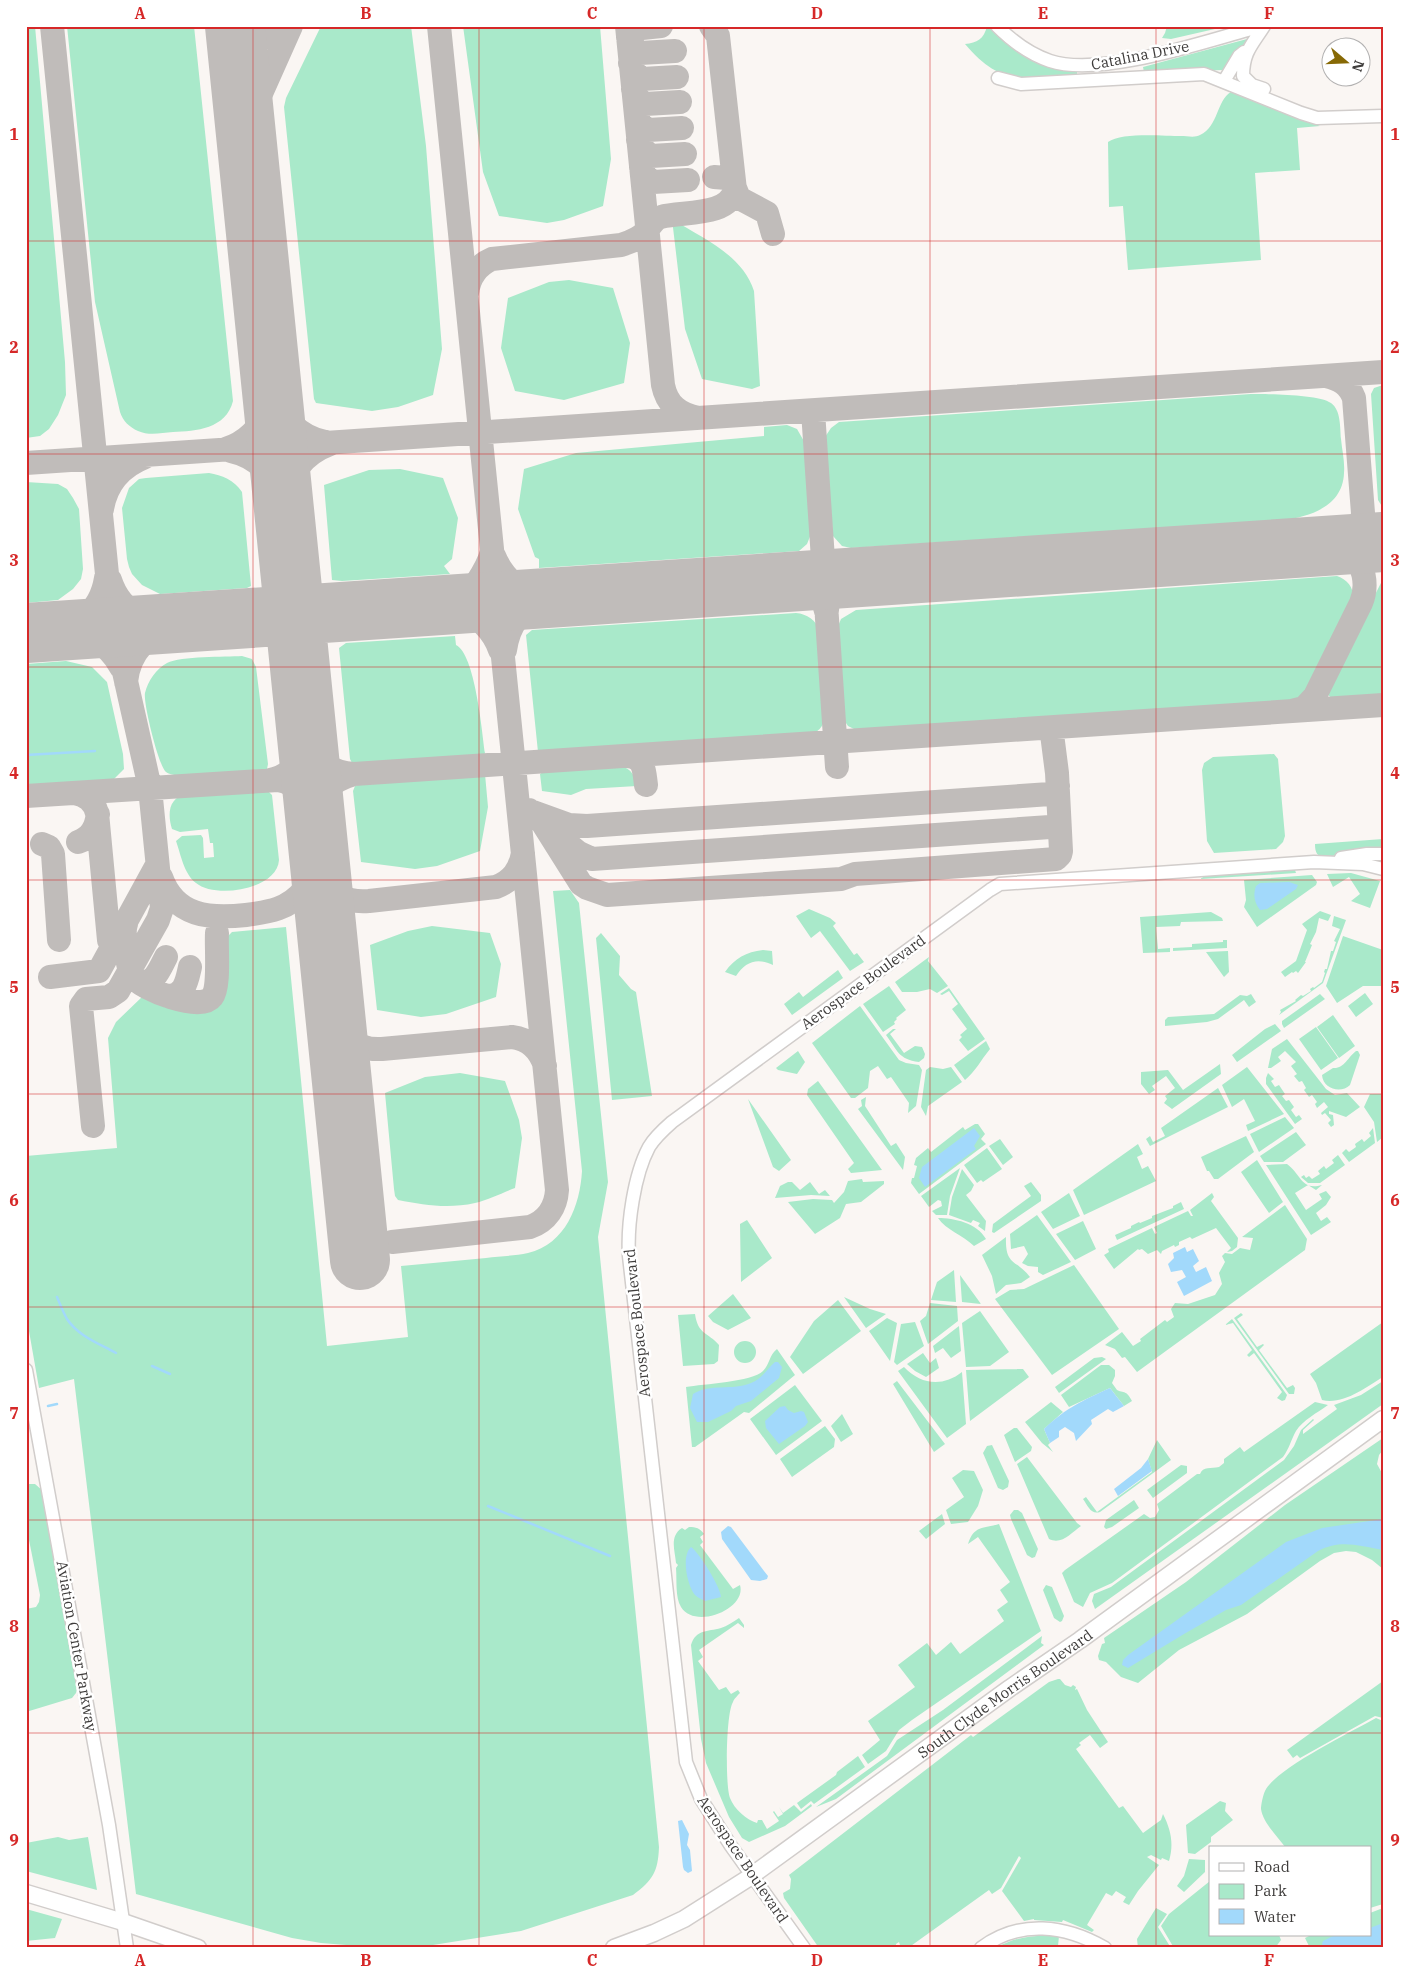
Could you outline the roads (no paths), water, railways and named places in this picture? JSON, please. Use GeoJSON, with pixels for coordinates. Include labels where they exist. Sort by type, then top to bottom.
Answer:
{"type":"FeatureCollection","features":[{"type":"Feature","properties":{"kind":"main road","name":"South Clyde Morris Boulevard"},"geometry":{"type":"LineString","coordinates":[[614,1948],[684,1919],[752,1875],[1010,1688],[1080,1640],[1383,1418]]}},
{"type":"Feature","properties":{"kind":"main road"},"geometry":{"type":"LineString","coordinates":[[26,1893],[123,1922],[198,1948]]}},
{"type":"Feature","properties":{"kind":"street","name":"Catalina Drive"},"geometry":{"type":"LineString","coordinates":[[996,26],[1031,53],[1051,61],[1078,66],[1110,64],[1153,55],[1263,26]]}},
{"type":"Feature","properties":{"kind":"street"},"geometry":{"type":"LineString","coordinates":[[1224,81],[1239,56],[1247,49],[1263,26]]}},
{"type":"Feature","properties":{"kind":"street"},"geometry":{"type":"LineString","coordinates":[[1247,49],[1243,62],[1243,76],[1252,85],[1284,98],[1301,113]]}},
{"type":"Feature","properties":{"kind":"street"},"geometry":{"type":"LineString","coordinates":[[998,78],[1021,84],[1204,74],[1318,118],[1383,116]]}},
{"type":"Feature","properties":{"kind":"street","name":"Aerospace Boulevard"},"geometry":{"type":"LineString","coordinates":[[804,1948],[701,1799],[688,1770],[683,1743],[629,1250],[629,1232],[638,1178],[642,1162],[650,1146],[672,1122],[1000,884],[1314,862],[1351,856],[1383,854]]}},
{"type":"Feature","properties":{"kind":"street","name":"Aerospace Boulevard"},"geometry":{"type":"LineString","coordinates":[[1314,862],[1363,864],[1383,869]]}},
{"type":"Feature","properties":{"kind":"street","name":"Aviation Center Parkway"},"geometry":{"type":"LineString","coordinates":[[26,1370],[109,1825],[127,1948]]}},
{"type":"Feature","properties":{"kind":"street"},"geometry":{"type":"LineString","coordinates":[[981,1948],[1002,1936],[1020,1929],[1033,1928],[1059,1929],[1093,1941],[1105,1948]]}},
{"type":"Feature","properties":{"kind":"water"},"geometry":{"type":"Polygon","coordinates":[[[1289,882],[1298,885],[1296,889],[1267,909],[1260,910],[1255,898],[1256,886],[1260,883],[1289,882]]]}},
{"type":"Feature","properties":{"kind":"water"},"geometry":{"type":"Polygon","coordinates":[[[974,1128],[980,1136],[974,1146],[976,1149],[925,1187],[919,1178],[922,1167],[974,1128]]]}},
{"type":"Feature","properties":{"kind":"water"},"geometry":{"type":"Polygon","coordinates":[[[1185,1247],[1187,1252],[1193,1249],[1199,1261],[1193,1266],[1196,1272],[1206,1267],[1212,1281],[1184,1296],[1177,1282],[1186,1277],[1182,1270],[1171,1272],[1168,1264],[1174,1258],[1173,1253],[1185,1247]]]}},
{"type":"Feature","properties":{"kind":"water"},"geometry":{"type":"Polygon","coordinates":[[[775,1362],[778,1362],[782,1367],[779,1378],[751,1401],[736,1406],[731,1411],[708,1422],[697,1422],[690,1408],[693,1394],[707,1389],[737,1387],[751,1383],[775,1362]]]}},
{"type":"Feature","properties":{"kind":"water"},"geometry":{"type":"Polygon","coordinates":[[[1110,1388],[1124,1406],[1113,1412],[1108,1409],[1091,1420],[1092,1424],[1076,1441],[1074,1433],[1065,1427],[1059,1431],[1059,1437],[1050,1443],[1044,1429],[1052,1421],[1083,1401],[1110,1388]]]}},
{"type":"Feature","properties":{"kind":"water"},"geometry":{"type":"Polygon","coordinates":[[[785,1406],[794,1413],[804,1412],[808,1422],[779,1444],[766,1428],[765,1421],[780,1407],[785,1406]]]}},
{"type":"Feature","properties":{"kind":"water"},"geometry":{"type":"Polygon","coordinates":[[[1148,1459],[1152,1471],[1118,1496],[1114,1489],[1141,1468],[1148,1459]]]}},
{"type":"Feature","properties":{"kind":"water"},"geometry":{"type":"Polygon","coordinates":[[[1383,1519],[1383,1550],[1342,1544],[1326,1547],[1241,1605],[1226,1610],[1128,1668],[1122,1665],[1123,1660],[1128,1655],[1286,1542],[1322,1528],[1383,1519]]]}},
{"type":"Feature","properties":{"kind":"water"},"geometry":{"type":"Polygon","coordinates":[[[728,1526],[731,1527],[768,1576],[767,1579],[760,1581],[751,1580],[722,1539],[721,1532],[728,1526]]]}},
{"type":"Feature","properties":{"kind":"water"},"geometry":{"type":"Polygon","coordinates":[[[691,1547],[709,1570],[721,1597],[705,1601],[696,1596],[692,1590],[686,1571],[686,1557],[691,1547]]]}},
{"type":"Feature","properties":{"kind":"water"},"geometry":{"type":"Polygon","coordinates":[[[682,1820],[689,1834],[687,1845],[690,1850],[692,1871],[688,1873],[683,1867],[678,1821],[682,1820]]]}},
{"type":"Feature","properties":{"kind":"water"},"geometry":{"type":"Polygon","coordinates":[[[1383,1923],[1383,1948],[1324,1948],[1322,1944],[1323,1941],[1333,1936],[1372,1936],[1372,1927],[1383,1923]]]}},
{"type":"Feature","properties":{"kind":"waterway"},"geometry":{"type":"LineString","coordinates":[[26,755],[95,751]]}},
{"type":"Feature","properties":{"kind":"waterway"},"geometry":{"type":"LineString","coordinates":[[57,1297],[67,1319],[77,1330],[116,1353]]}},
{"type":"Feature","properties":{"kind":"waterway"},"geometry":{"type":"LineString","coordinates":[[152,1366],[170,1374]]}},
{"type":"Feature","properties":{"kind":"waterway"},"geometry":{"type":"LineString","coordinates":[[48,1406],[57,1404]]}},
{"type":"Feature","properties":{"kind":"waterway"},"geometry":{"type":"LineString","coordinates":[[488,1506],[610,1556]]}}]}
